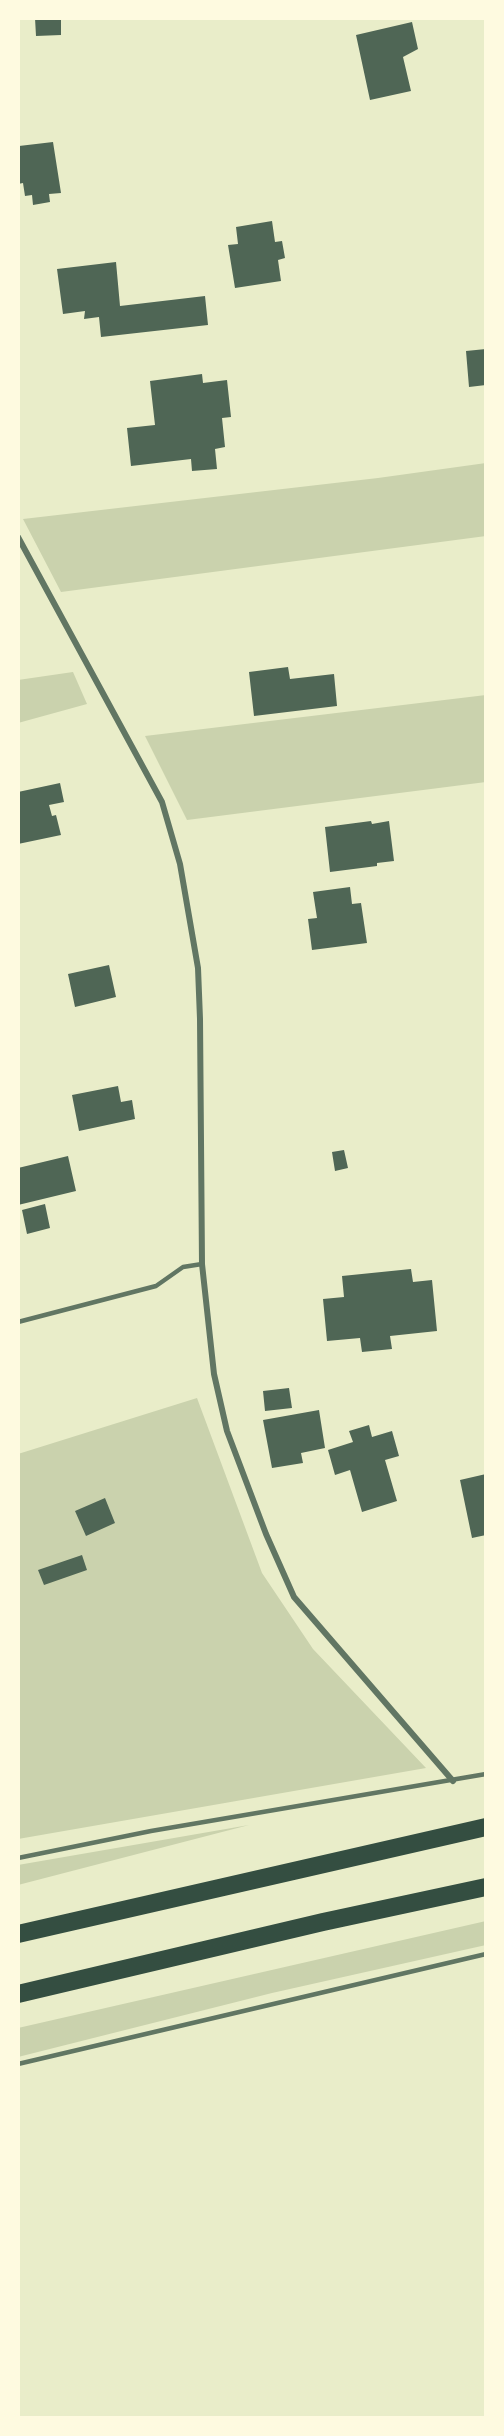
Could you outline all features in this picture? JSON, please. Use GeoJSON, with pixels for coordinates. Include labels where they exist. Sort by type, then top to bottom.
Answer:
{"type":"FeatureCollection","features":[{"type":"Feature","properties":{"kind":"highway"},"geometry":{"type":"LineString","coordinates":[[18,1934],[486,1827]]}},
{"type":"Feature","properties":{"kind":"highway"},"geometry":{"type":"LineString","coordinates":[[18,1994],[323,1922],[486,1887]]}},
{"type":"Feature","properties":{"kind":"street"},"geometry":{"type":"LineString","coordinates":[[18,537],[162,802],[180,864],[198,968],[202,1264],[214,1374],[226,1431],[266,1534],[294,1597],[453,1781]]}},
{"type":"Feature","properties":{"kind":"lane"},"geometry":{"type":"LineString","coordinates":[[18,1322],[156,1286],[183,1267],[202,1264]]}},
{"type":"Feature","properties":{"kind":"lane"},"geometry":{"type":"LineString","coordinates":[[18,1858],[151,1831],[486,1774]]}},
{"type":"Feature","properties":{"kind":"lane"},"geometry":{"type":"LineString","coordinates":[[18,2064],[486,1954]]}},
{"type":"Feature","properties":{"kind":"green space"},"geometry":{"type":"Polygon","coordinates":[[[486,463],[486,536],[61,592],[23,519],[378,478],[486,463]]]}},
{"type":"Feature","properties":{"kind":"green space"},"geometry":{"type":"Polygon","coordinates":[[[73,672],[87,704],[18,723],[18,680],[73,672]]]}},
{"type":"Feature","properties":{"kind":"green space"},"geometry":{"type":"Polygon","coordinates":[[[486,695],[486,782],[187,820],[145,736],[486,695]]]}},
{"type":"Feature","properties":{"kind":"green space"},"geometry":{"type":"Polygon","coordinates":[[[197,1398],[262,1573],[313,1649],[426,1768],[18,1839],[18,1454],[197,1398]]]}},
{"type":"Feature","properties":{"kind":"green space"},"geometry":{"type":"Polygon","coordinates":[[[249,1825],[18,1885],[18,1865],[249,1825]]]}},
{"type":"Feature","properties":{"kind":"green space"},"geometry":{"type":"Polygon","coordinates":[[[486,1921],[486,1945],[272,1993],[18,2057],[18,2028],[486,1921]]]}},
{"type":"Feature","properties":{"kind":"building"},"geometry":{"type":"Polygon","coordinates":[[[35,18],[61,18],[61,35],[36,36],[35,18]]]}},
{"type":"Feature","properties":{"kind":"building"},"geometry":{"type":"Polygon","coordinates":[[[412,22],[418,49],[403,57],[411,91],[370,100],[356,35],[412,22]]]}},
{"type":"Feature","properties":{"kind":"building"},"geometry":{"type":"Polygon","coordinates":[[[53,142],[61,193],[49,194],[50,202],[33,205],[32,195],[25,196],[23,183],[18,184],[19,146],[53,142]]]}},
{"type":"Feature","properties":{"kind":"building"},"geometry":{"type":"Polygon","coordinates":[[[272,221],[275,242],[282,241],[285,258],[278,260],[281,281],[235,288],[228,245],[238,244],[236,227],[272,221]]]}},
{"type":"Feature","properties":{"kind":"building"},"geometry":{"type":"Polygon","coordinates":[[[116,262],[120,306],[205,296],[208,325],[101,337],[99,317],[84,319],[85,311],[63,314],[57,269],[116,262]]]}},
{"type":"Feature","properties":{"kind":"building"},"geometry":{"type":"Polygon","coordinates":[[[486,349],[486,385],[469,387],[466,351],[486,349]]]}},
{"type":"Feature","properties":{"kind":"building"},"geometry":{"type":"Polygon","coordinates":[[[202,374],[203,383],[227,380],[231,417],[222,418],[225,447],[215,449],[217,469],[192,471],[191,459],[131,466],[127,428],[155,425],[150,381],[202,374]]]}},
{"type":"Feature","properties":{"kind":"building"},"geometry":{"type":"Polygon","coordinates":[[[288,667],[290,679],[334,674],[337,706],[254,716],[249,672],[288,667]]]}},
{"type":"Feature","properties":{"kind":"building"},"geometry":{"type":"Polygon","coordinates":[[[60,783],[64,802],[49,805],[52,816],[56,815],[61,835],[18,844],[18,792],[60,783]]]}},
{"type":"Feature","properties":{"kind":"building"},"geometry":{"type":"Polygon","coordinates":[[[371,821],[372,824],[389,821],[394,861],[377,863],[377,866],[330,872],[325,827],[371,821]]]}},
{"type":"Feature","properties":{"kind":"building"},"geometry":{"type":"Polygon","coordinates":[[[350,887],[352,904],[361,903],[367,943],[312,950],[308,919],[317,918],[313,892],[350,887]]]}},
{"type":"Feature","properties":{"kind":"building"},"geometry":{"type":"Polygon","coordinates":[[[109,965],[116,997],[75,1007],[68,974],[109,965]]]}},
{"type":"Feature","properties":{"kind":"building"},"geometry":{"type":"Polygon","coordinates":[[[118,1086],[121,1102],[132,1100],[135,1119],[79,1131],[72,1095],[118,1086]]]}},
{"type":"Feature","properties":{"kind":"building"},"geometry":{"type":"Polygon","coordinates":[[[344,1150],[348,1168],[335,1171],[332,1152],[344,1150]]]}},
{"type":"Feature","properties":{"kind":"building"},"geometry":{"type":"Polygon","coordinates":[[[68,1156],[76,1191],[18,1205],[18,1168],[68,1156]]]}},
{"type":"Feature","properties":{"kind":"building"},"geometry":{"type":"Polygon","coordinates":[[[45,1204],[50,1228],[27,1234],[22,1210],[45,1204]]]}},
{"type":"Feature","properties":{"kind":"building"},"geometry":{"type":"Polygon","coordinates":[[[411,1269],[413,1282],[432,1280],[437,1331],[390,1336],[392,1349],[362,1352],[360,1338],[327,1341],[323,1299],[344,1297],[342,1276],[411,1269]]]}},
{"type":"Feature","properties":{"kind":"building"},"geometry":{"type":"Polygon","coordinates":[[[289,1388],[292,1408],[265,1411],[263,1391],[289,1388]]]}},
{"type":"Feature","properties":{"kind":"building"},"geometry":{"type":"Polygon","coordinates":[[[319,1410],[325,1448],[301,1453],[303,1463],[272,1468],[263,1420],[319,1410]]]}},
{"type":"Feature","properties":{"kind":"building"},"geometry":{"type":"Polygon","coordinates":[[[369,1425],[372,1437],[392,1431],[399,1456],[385,1460],[397,1501],[362,1512],[350,1470],[335,1475],[328,1450],[353,1442],[349,1431],[369,1425]]]}},
{"type":"Feature","properties":{"kind":"building"},"geometry":{"type":"Polygon","coordinates":[[[486,1474],[486,1535],[472,1538],[460,1480],[486,1474]]]}},
{"type":"Feature","properties":{"kind":"building"},"geometry":{"type":"Polygon","coordinates":[[[105,1498],[115,1523],[86,1536],[75,1511],[105,1498]]]}},
{"type":"Feature","properties":{"kind":"building"},"geometry":{"type":"Polygon","coordinates":[[[82,1555],[87,1570],[44,1585],[38,1570],[82,1555]]]}}]}
